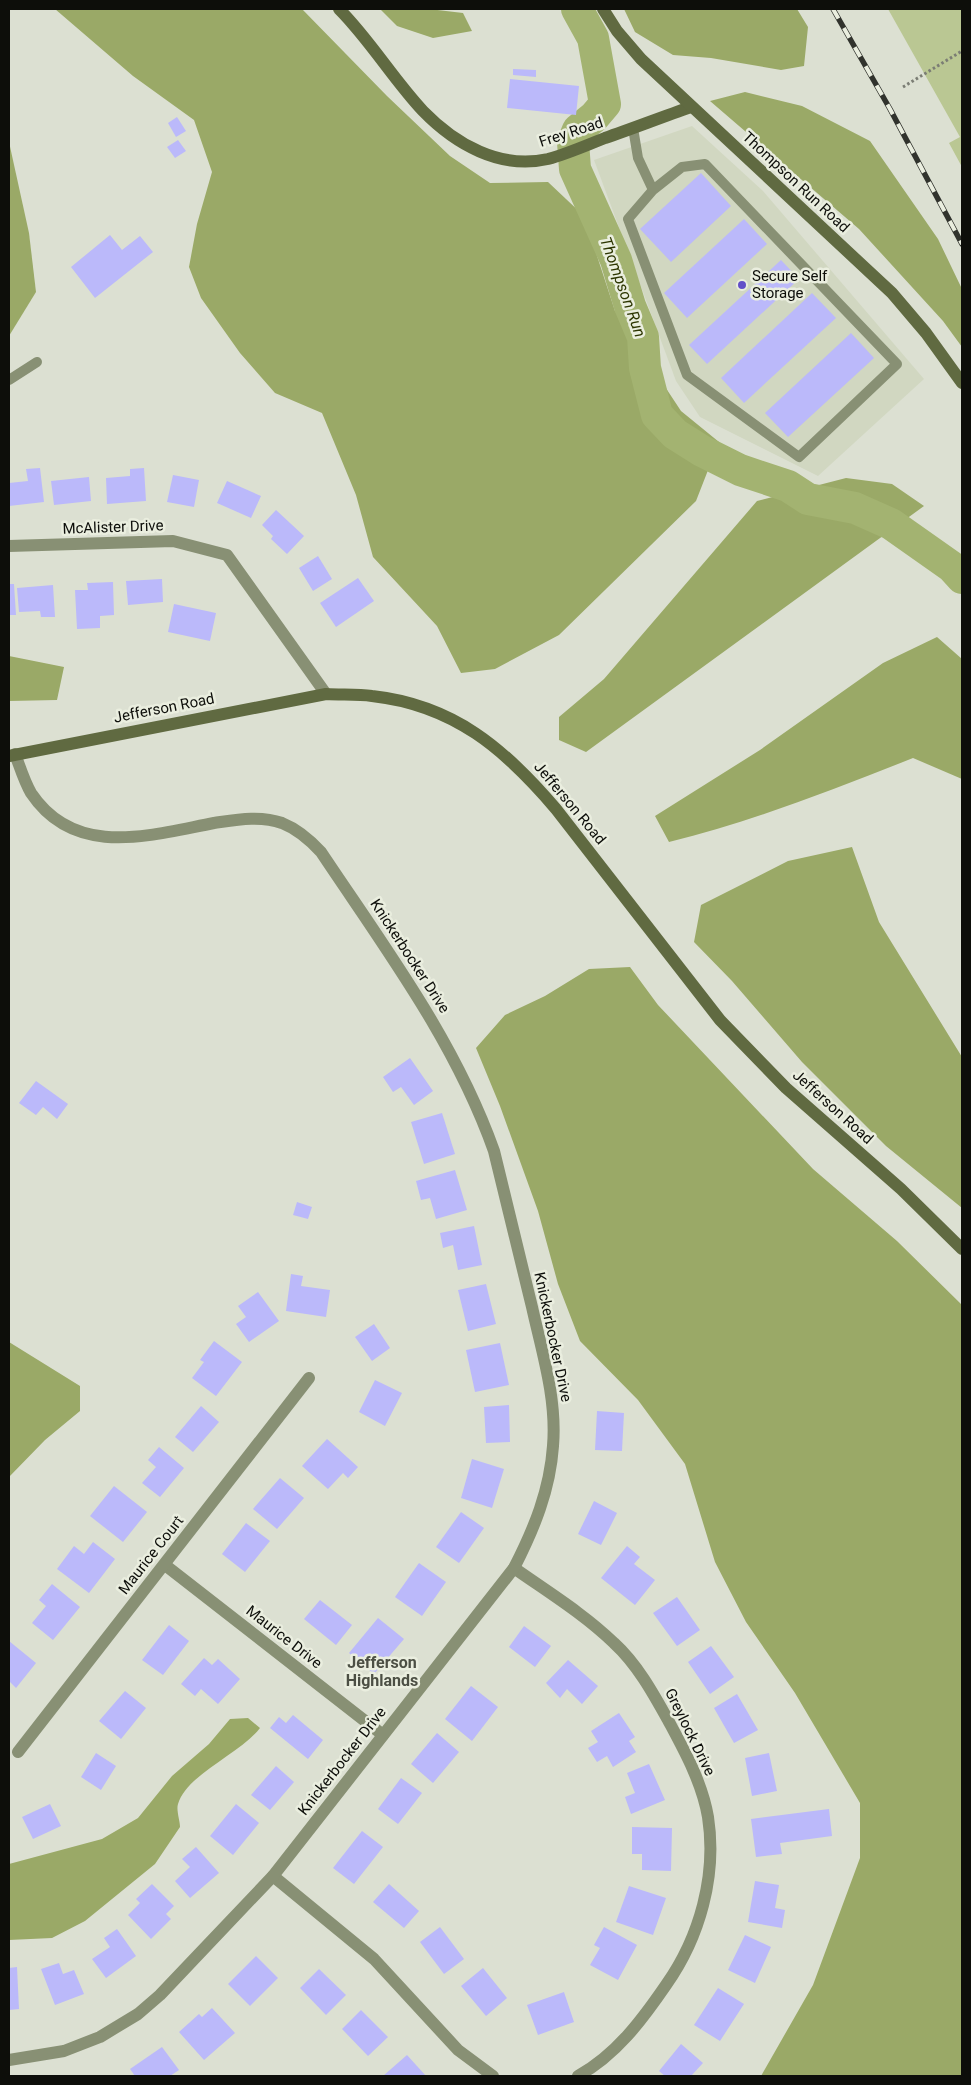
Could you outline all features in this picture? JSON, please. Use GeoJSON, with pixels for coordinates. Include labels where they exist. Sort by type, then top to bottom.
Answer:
{"type":"FeatureCollection","features":[{"type":"Feature","properties":{"kind":"street","name":"Frey Road"},"geometry":{"type":"LineString","coordinates":[[339,9],[422,110],[468,148],[494,157],[519,160],[548,159],[691,107]]}},
{"type":"Feature","properties":{"kind":"street","name":"Thompson Run Road"},"geometry":{"type":"LineString","coordinates":[[603,9],[617,32],[691,107],[892,293],[926,333],[962,383]]}},
{"type":"Feature","properties":{"kind":"street","name":"McAlister Drive"},"geometry":{"type":"LineString","coordinates":[[9,546],[173,541],[226,555],[326,694]]}},
{"type":"Feature","properties":{"kind":"street","name":"Jefferson Road"},"geometry":{"type":"LineString","coordinates":[[12,755],[326,694],[372,696],[444,715],[474,730],[501,750],[531,778],[720,1020],[749,1051],[786,1088],[901,1189],[962,1249]]}},
{"type":"Feature","properties":{"kind":"street","name":"Knickerbocker Drive"},"geometry":{"type":"LineString","coordinates":[[9,2060],[46,2055],[81,2044],[119,2026],[138,2014],[160,1995],[273,1876],[514,1568],[536,1522],[547,1485],[553,1445],[552,1402],[542,1350],[494,1151],[483,1120],[456,1062],[431,1018],[321,852],[312,842],[291,827],[267,819],[227,821],[130,838],[95,836],[64,824],[39,803],[31,792],[12,755]]}},
{"type":"Feature","properties":{"kind":"street","name":"Maurice Court"},"geometry":{"type":"LineString","coordinates":[[18,1752],[309,1378]]}},
{"type":"Feature","properties":{"kind":"street","name":"Maurice Drive"},"geometry":{"type":"LineString","coordinates":[[164,1565],[383,1735]]}},
{"type":"Feature","properties":{"kind":"street","name":"Greylock Drive"},"geometry":{"type":"LineString","coordinates":[[514,1568],[590,1622],[626,1656],[656,1697],[678,1737],[695,1774],[702,1795],[709,1829],[710,1854],[705,1896],[699,1918],[675,1972],[622,2041],[596,2066],[578,2076]]}},
{"type":"Feature","properties":{"kind":"street"},"geometry":{"type":"LineString","coordinates":[[273,1876],[374,1959],[458,2050],[492,2076]]}},
{"type":"Feature","properties":{"kind":"lane"},"geometry":{"type":"LineString","coordinates":[[633,128],[638,158],[653,190]]}},
{"type":"Feature","properties":{"kind":"lane"},"geometry":{"type":"LineString","coordinates":[[705,164],[897,364],[799,457],[688,375],[628,219],[653,190],[682,168],[705,164]]}},
{"type":"Feature","properties":{"kind":"lane"},"geometry":{"type":"LineString","coordinates":[[9,380],[37,362]]}},
{"type":"Feature","properties":{"kind":"path"},"geometry":{"type":"LineString","coordinates":[[903,87],[962,51]]}},
{"type":"Feature","properties":{"kind":"shaded area","name":"Secure Self Storage"},"geometry":{"type":"Polygon","coordinates":[[[692,126],[763,191],[924,379],[818,476],[700,417],[676,381],[594,160],[692,126]]]}},
{"type":"Feature","properties":{"kind":"green space"},"geometry":{"type":"Polygon","coordinates":[[[55,9],[302,9],[387,96],[450,156],[490,183],[548,182],[584,216],[615,311],[681,411],[719,442],[696,501],[559,635],[495,669],[461,673],[437,626],[373,557],[356,495],[322,413],[275,393],[240,353],[201,298],[189,267],[197,224],[212,172],[194,120],[133,76],[55,9]]]}},
{"type":"Feature","properties":{"kind":"green space"},"geometry":{"type":"Polygon","coordinates":[[[380,9],[429,9],[463,13],[472,31],[433,38],[397,26],[380,9]]]}},
{"type":"Feature","properties":{"kind":"green space"},"geometry":{"type":"Polygon","coordinates":[[[624,9],[797,9],[808,27],[804,66],[781,70],[711,58],[673,55],[635,32],[624,9]]]}},
{"type":"Feature","properties":{"kind":"green space"},"geometry":{"type":"Polygon","coordinates":[[[888,9],[962,9],[962,167],[949,143],[960,137],[888,9]]]}},
{"type":"Feature","properties":{"kind":"green space"},"geometry":{"type":"Polygon","coordinates":[[[745,92],[802,106],[870,141],[938,239],[962,289],[962,347],[943,321],[859,229],[710,101],[745,92]]]}},
{"type":"Feature","properties":{"kind":"green space"},"geometry":{"type":"Polygon","coordinates":[[[9,142],[29,233],[36,292],[9,336],[9,142]]]}},
{"type":"Feature","properties":{"kind":"green space"},"geometry":{"type":"Polygon","coordinates":[[[846,478],[892,484],[924,506],[586,752],[559,740],[559,717],[604,679],[757,501],[846,478]]]}},
{"type":"Feature","properties":{"kind":"green space"},"geometry":{"type":"Polygon","coordinates":[[[937,637],[962,659],[962,779],[913,758],[762,815],[669,842],[655,816],[760,750],[883,663],[937,637]]]}},
{"type":"Feature","properties":{"kind":"green space"},"geometry":{"type":"Polygon","coordinates":[[[9,656],[64,667],[57,700],[9,701],[9,656]]]}},
{"type":"Feature","properties":{"kind":"green space"},"geometry":{"type":"Polygon","coordinates":[[[852,847],[879,922],[962,1057],[962,1208],[886,1146],[802,1062],[732,981],[694,942],[701,905],[788,861],[852,847]]]}},
{"type":"Feature","properties":{"kind":"green space"},"geometry":{"type":"Polygon","coordinates":[[[630,967],[658,1005],[813,1169],[897,1241],[962,1305],[962,2076],[761,2076],[813,1985],[860,1858],[860,1803],[795,1693],[746,1622],[715,1562],[685,1464],[638,1400],[580,1341],[558,1284],[538,1211],[500,1106],[476,1048],[505,1015],[545,996],[589,969],[630,967]]]}},
{"type":"Feature","properties":{"kind":"green space"},"geometry":{"type":"Polygon","coordinates":[[[9,1342],[80,1386],[80,1411],[45,1440],[9,1477],[9,1342]]]}},
{"type":"Feature","properties":{"kind":"green space"},"geometry":{"type":"Polygon","coordinates":[[[248,1718],[260,1728],[240,1747],[192,1783],[183,1793],[178,1804],[180,1827],[155,1864],[85,1921],[52,1938],[9,1940],[9,1864],[102,1839],[138,1818],[172,1776],[209,1744],[230,1719],[248,1718]]]}},
{"type":"Feature","properties":{"kind":"building"},"geometry":{"type":"Polygon","coordinates":[[[513,69],[536,70],[536,77],[513,75],[513,69]]]}},
{"type":"Feature","properties":{"kind":"building"},"geometry":{"type":"Polygon","coordinates":[[[510,79],[579,86],[576,115],[507,108],[510,79]]]}},
{"type":"Feature","properties":{"kind":"building"},"geometry":{"type":"Polygon","coordinates":[[[177,117],[186,131],[176,137],[168,123],[177,117]]]}},
{"type":"Feature","properties":{"kind":"building"},"geometry":{"type":"Polygon","coordinates":[[[178,140],[186,151],[175,158],[167,147],[178,140]]]}},
{"type":"Feature","properties":{"kind":"building"},"geometry":{"type":"Polygon","coordinates":[[[701,173],[731,206],[671,262],[640,229],[701,173]]]}},
{"type":"Feature","properties":{"kind":"building"},"geometry":{"type":"Polygon","coordinates":[[[744,219],[767,244],[687,318],[664,293],[744,219]]]}},
{"type":"Feature","properties":{"kind":"building"},"geometry":{"type":"Polygon","coordinates":[[[110,235],[122,250],[140,236],[153,252],[95,298],[71,267],[110,235]]]}},
{"type":"Feature","properties":{"kind":"building"},"geometry":{"type":"Polygon","coordinates":[[[781,260],[799,279],[707,364],[689,345],[781,260]]]}},
{"type":"Feature","properties":{"kind":"building"},"geometry":{"type":"Polygon","coordinates":[[[812,293],[836,318],[744,403],[721,378],[812,293]]]}},
{"type":"Feature","properties":{"kind":"building"},"geometry":{"type":"Polygon","coordinates":[[[851,333],[874,358],[788,437],[765,413],[851,333]]]}},
{"type":"Feature","properties":{"kind":"building"},"geometry":{"type":"Polygon","coordinates":[[[40,468],[44,502],[9,506],[9,483],[28,481],[26,469],[40,468]]]}},
{"type":"Feature","properties":{"kind":"building"},"geometry":{"type":"Polygon","coordinates":[[[144,468],[146,501],[107,504],[106,478],[130,476],[130,469],[144,468]]]}},
{"type":"Feature","properties":{"kind":"building"},"geometry":{"type":"Polygon","coordinates":[[[173,475],[199,480],[194,507],[167,502],[173,475]]]}},
{"type":"Feature","properties":{"kind":"building"},"geometry":{"type":"Polygon","coordinates":[[[89,477],[91,501],[54,505],[51,481],[89,477]]]}},
{"type":"Feature","properties":{"kind":"building"},"geometry":{"type":"Polygon","coordinates":[[[227,481],[261,496],[251,518],[217,503],[227,481]]]}},
{"type":"Feature","properties":{"kind":"building"},"geometry":{"type":"Polygon","coordinates":[[[276,510],[304,536],[287,554],[271,539],[273,536],[262,525],[276,510]]]}},
{"type":"Feature","properties":{"kind":"building"},"geometry":{"type":"Polygon","coordinates":[[[318,556],[332,579],[313,591],[299,568],[318,556]]]}},
{"type":"Feature","properties":{"kind":"building"},"geometry":{"type":"Polygon","coordinates":[[[358,578],[374,601],[336,627],[320,603],[358,578]]]}},
{"type":"Feature","properties":{"kind":"building"},"geometry":{"type":"Polygon","coordinates":[[[162,579],[163,602],[128,605],[126,581],[162,579]]]}},
{"type":"Feature","properties":{"kind":"building"},"geometry":{"type":"Polygon","coordinates":[[[113,582],[114,615],[100,616],[100,628],[77,629],[75,590],[88,590],[87,583],[113,582]]]}},
{"type":"Feature","properties":{"kind":"building"},"geometry":{"type":"Polygon","coordinates":[[[9,584],[14,584],[16,615],[9,615],[9,584]]]}},
{"type":"Feature","properties":{"kind":"building"},"geometry":{"type":"Polygon","coordinates":[[[53,585],[55,617],[41,617],[40,611],[19,612],[17,588],[53,585]]]}},
{"type":"Feature","properties":{"kind":"building"},"geometry":{"type":"Polygon","coordinates":[[[174,604],[216,613],[210,641],[168,632],[174,604]]]}},
{"type":"Feature","properties":{"kind":"building"},"geometry":{"type":"Polygon","coordinates":[[[410,1058],[433,1091],[414,1105],[401,1087],[393,1092],[383,1077],[410,1058]]]}},
{"type":"Feature","properties":{"kind":"building"},"geometry":{"type":"Polygon","coordinates":[[[36,1081],[68,1104],[57,1119],[43,1107],[36,1115],[19,1103],[36,1081]]]}},
{"type":"Feature","properties":{"kind":"building"},"geometry":{"type":"Polygon","coordinates":[[[442,1113],[455,1154],[424,1164],[411,1122],[442,1113]]]}},
{"type":"Feature","properties":{"kind":"building"},"geometry":{"type":"Polygon","coordinates":[[[455,1170],[467,1210],[436,1219],[430,1198],[421,1200],[416,1181],[455,1170]]]}},
{"type":"Feature","properties":{"kind":"building"},"geometry":{"type":"Polygon","coordinates":[[[297,1202],[312,1207],[308,1219],[293,1215],[297,1202]]]}},
{"type":"Feature","properties":{"kind":"building"},"geometry":{"type":"Polygon","coordinates":[[[474,1226],[482,1265],[458,1270],[453,1245],[443,1248],[440,1233],[474,1226]]]}},
{"type":"Feature","properties":{"kind":"building"},"geometry":{"type":"Polygon","coordinates":[[[291,1274],[303,1276],[301,1286],[330,1290],[326,1317],[286,1311],[291,1274]]]}},
{"type":"Feature","properties":{"kind":"building"},"geometry":{"type":"Polygon","coordinates":[[[486,1284],[496,1324],[468,1331],[458,1290],[486,1284]]]}},
{"type":"Feature","properties":{"kind":"building"},"geometry":{"type":"Polygon","coordinates":[[[258,1292],[279,1321],[249,1342],[236,1324],[246,1317],[238,1306],[258,1292]]]}},
{"type":"Feature","properties":{"kind":"building"},"geometry":{"type":"Polygon","coordinates":[[[374,1324],[390,1348],[372,1361],[355,1337],[374,1324]]]}},
{"type":"Feature","properties":{"kind":"building"},"geometry":{"type":"Polygon","coordinates":[[[214,1341],[242,1362],[216,1396],[192,1378],[204,1362],[200,1360],[214,1341]]]}},
{"type":"Feature","properties":{"kind":"building"},"geometry":{"type":"Polygon","coordinates":[[[500,1343],[509,1385],[475,1392],[466,1350],[500,1343]]]}},
{"type":"Feature","properties":{"kind":"building"},"geometry":{"type":"Polygon","coordinates":[[[375,1380],[402,1393],[385,1426],[359,1412],[375,1380]]]}},
{"type":"Feature","properties":{"kind":"building"},"geometry":{"type":"Polygon","coordinates":[[[509,1405],[510,1442],[486,1443],[484,1407],[509,1405]]]}},
{"type":"Feature","properties":{"kind":"building"},"geometry":{"type":"Polygon","coordinates":[[[201,1406],[219,1422],[193,1452],[175,1437],[201,1406]]]}},
{"type":"Feature","properties":{"kind":"building"},"geometry":{"type":"Polygon","coordinates":[[[597,1411],[624,1413],[622,1451],[595,1450],[597,1411]]]}},
{"type":"Feature","properties":{"kind":"building"},"geometry":{"type":"Polygon","coordinates":[[[327,1439],[358,1467],[348,1478],[343,1473],[328,1489],[302,1466],[327,1439]]]}},
{"type":"Feature","properties":{"kind":"building"},"geometry":{"type":"Polygon","coordinates":[[[159,1447],[184,1468],[160,1497],[142,1483],[156,1467],[148,1460],[159,1447]]]}},
{"type":"Feature","properties":{"kind":"building"},"geometry":{"type":"Polygon","coordinates":[[[472,1459],[504,1469],[492,1508],[461,1498],[472,1459]]]}},
{"type":"Feature","properties":{"kind":"building"},"geometry":{"type":"Polygon","coordinates":[[[280,1478],[304,1498],[277,1529],[253,1509],[280,1478]]]}},
{"type":"Feature","properties":{"kind":"building"},"geometry":{"type":"Polygon","coordinates":[[[114,1486],[147,1512],[123,1542],[90,1516],[114,1486]]]}},
{"type":"Feature","properties":{"kind":"building"},"geometry":{"type":"Polygon","coordinates":[[[594,1501],[617,1513],[601,1545],[578,1534],[594,1501]]]}},
{"type":"Feature","properties":{"kind":"building"},"geometry":{"type":"Polygon","coordinates":[[[461,1512],[484,1528],[459,1563],[436,1547],[461,1512]]]}},
{"type":"Feature","properties":{"kind":"building"},"geometry":{"type":"Polygon","coordinates":[[[246,1523],[270,1541],[245,1572],[222,1554],[246,1523]]]}},
{"type":"Feature","properties":{"kind":"building"},"geometry":{"type":"Polygon","coordinates":[[[93,1542],[115,1559],[89,1593],[57,1569],[74,1546],[84,1554],[93,1542]]]}},
{"type":"Feature","properties":{"kind":"building"},"geometry":{"type":"Polygon","coordinates":[[[627,1546],[640,1557],[634,1564],[655,1580],[635,1605],[601,1578],[627,1546]]]}},
{"type":"Feature","properties":{"kind":"building"},"geometry":{"type":"Polygon","coordinates":[[[419,1563],[446,1582],[422,1616],[395,1597],[419,1563]]]}},
{"type":"Feature","properties":{"kind":"building"},"geometry":{"type":"Polygon","coordinates":[[[52,1584],[80,1607],[53,1640],[32,1623],[46,1606],[39,1600],[52,1584]]]}},
{"type":"Feature","properties":{"kind":"building"},"geometry":{"type":"Polygon","coordinates":[[[677,1597],[700,1630],[677,1646],[653,1613],[677,1597]]]}},
{"type":"Feature","properties":{"kind":"building"},"geometry":{"type":"Polygon","coordinates":[[[320,1600],[352,1625],[336,1645],[304,1619],[320,1600]]]}},
{"type":"Feature","properties":{"kind":"building"},"geometry":{"type":"Polygon","coordinates":[[[378,1618],[404,1639],[374,1674],[349,1653],[378,1618]]]}},
{"type":"Feature","properties":{"kind":"building"},"geometry":{"type":"Polygon","coordinates":[[[169,1625],[189,1641],[163,1675],[142,1660],[169,1625]]]}},
{"type":"Feature","properties":{"kind":"building"},"geometry":{"type":"Polygon","coordinates":[[[524,1626],[551,1646],[535,1667],[509,1647],[524,1626]]]}},
{"type":"Feature","properties":{"kind":"building"},"geometry":{"type":"Polygon","coordinates":[[[9,1641],[36,1663],[16,1688],[9,1681],[9,1641]]]}},
{"type":"Feature","properties":{"kind":"building"},"geometry":{"type":"Polygon","coordinates":[[[711,1646],[734,1677],[710,1694],[688,1662],[711,1646]]]}},
{"type":"Feature","properties":{"kind":"building"},"geometry":{"type":"Polygon","coordinates":[[[204,1658],[212,1665],[218,1659],[240,1679],[218,1704],[201,1689],[195,1696],[181,1684],[204,1658]]]}},
{"type":"Feature","properties":{"kind":"building"},"geometry":{"type":"Polygon","coordinates":[[[568,1660],[598,1686],[582,1704],[567,1689],[560,1698],[546,1683],[568,1660]]]}},
{"type":"Feature","properties":{"kind":"building"},"geometry":{"type":"Polygon","coordinates":[[[471,1686],[498,1707],[472,1741],[445,1719],[471,1686]]]}},
{"type":"Feature","properties":{"kind":"building"},"geometry":{"type":"Polygon","coordinates":[[[125,1691],[146,1708],[121,1739],[99,1721],[125,1691]]]}},
{"type":"Feature","properties":{"kind":"building"},"geometry":{"type":"Polygon","coordinates":[[[737,1694],[758,1730],[734,1743],[714,1708],[737,1694]]]}},
{"type":"Feature","properties":{"kind":"building"},"geometry":{"type":"Polygon","coordinates":[[[619,1713],[635,1737],[629,1741],[636,1752],[613,1767],[607,1756],[597,1762],[588,1748],[598,1742],[591,1731],[619,1713]]]}},
{"type":"Feature","properties":{"kind":"building"},"geometry":{"type":"Polygon","coordinates":[[[293,1715],[323,1740],[308,1759],[270,1728],[279,1717],[286,1723],[293,1715]]]}},
{"type":"Feature","properties":{"kind":"building"},"geometry":{"type":"Polygon","coordinates":[[[437,1733],[459,1752],[433,1783],[411,1764],[437,1733]]]}},
{"type":"Feature","properties":{"kind":"building"},"geometry":{"type":"Polygon","coordinates":[[[96,1753],[116,1766],[101,1790],[81,1777],[96,1753]]]}},
{"type":"Feature","properties":{"kind":"building"},"geometry":{"type":"Polygon","coordinates":[[[769,1753],[777,1791],[752,1796],[745,1758],[769,1753]]]}},
{"type":"Feature","properties":{"kind":"building"},"geometry":{"type":"Polygon","coordinates":[[[649,1764],[665,1800],[631,1814],[625,1797],[635,1793],[627,1773],[649,1764]]]}},
{"type":"Feature","properties":{"kind":"building"},"geometry":{"type":"Polygon","coordinates":[[[276,1766],[294,1782],[270,1810],[251,1795],[276,1766]]]}},
{"type":"Feature","properties":{"kind":"building"},"geometry":{"type":"Polygon","coordinates":[[[401,1778],[422,1793],[398,1824],[378,1809],[401,1778]]]}},
{"type":"Feature","properties":{"kind":"building"},"geometry":{"type":"Polygon","coordinates":[[[50,1804],[61,1826],[33,1839],[22,1817],[50,1804]]]}},
{"type":"Feature","properties":{"kind":"building"},"geometry":{"type":"Polygon","coordinates":[[[236,1804],[259,1823],[233,1855],[210,1836],[236,1804]]]}},
{"type":"Feature","properties":{"kind":"building"},"geometry":{"type":"Polygon","coordinates":[[[829,1809],[832,1836],[780,1843],[782,1854],[756,1857],[751,1819],[829,1809]]]}},
{"type":"Feature","properties":{"kind":"building"},"geometry":{"type":"Polygon","coordinates":[[[632,1827],[672,1828],[671,1871],[642,1870],[642,1854],[632,1854],[632,1827]]]}},
{"type":"Feature","properties":{"kind":"building"},"geometry":{"type":"Polygon","coordinates":[[[362,1831],[383,1847],[354,1884],[333,1868],[362,1831]]]}},
{"type":"Feature","properties":{"kind":"building"},"geometry":{"type":"Polygon","coordinates":[[[196,1847],[219,1873],[190,1898],[175,1881],[190,1867],[182,1859],[196,1847]]]}},
{"type":"Feature","properties":{"kind":"building"},"geometry":{"type":"Polygon","coordinates":[[[755,1881],[779,1885],[775,1908],[785,1910],[782,1928],[748,1922],[755,1881]]]}},
{"type":"Feature","properties":{"kind":"building"},"geometry":{"type":"Polygon","coordinates":[[[152,1884],[174,1906],[166,1914],[171,1919],[151,1939],[128,1915],[140,1903],[136,1899],[152,1884]]]}},
{"type":"Feature","properties":{"kind":"building"},"geometry":{"type":"Polygon","coordinates":[[[389,1884],[419,1911],[404,1928],[373,1902],[389,1884]]]}},
{"type":"Feature","properties":{"kind":"building"},"geometry":{"type":"Polygon","coordinates":[[[629,1886],[666,1898],[653,1935],[616,1922],[629,1886]]]}},
{"type":"Feature","properties":{"kind":"building"},"geometry":{"type":"Polygon","coordinates":[[[440,1927],[464,1959],[444,1974],[420,1942],[440,1927]]]}},
{"type":"Feature","properties":{"kind":"building"},"geometry":{"type":"Polygon","coordinates":[[[604,1927],[637,1945],[618,1980],[590,1965],[600,1948],[594,1945],[604,1927]]]}},
{"type":"Feature","properties":{"kind":"building"},"geometry":{"type":"Polygon","coordinates":[[[117,1929],[136,1956],[106,1978],[92,1959],[110,1947],[104,1938],[117,1929]]]}},
{"type":"Feature","properties":{"kind":"building"},"geometry":{"type":"Polygon","coordinates":[[[745,1935],[771,1947],[755,1983],[728,1970],[745,1935]]]}},
{"type":"Feature","properties":{"kind":"building"},"geometry":{"type":"Polygon","coordinates":[[[256,1956],[278,1978],[250,2006],[228,1984],[256,1956]]]}},
{"type":"Feature","properties":{"kind":"building"},"geometry":{"type":"Polygon","coordinates":[[[59,1963],[63,1974],[74,1970],[84,1994],[55,2005],[41,1969],[59,1963]]]}},
{"type":"Feature","properties":{"kind":"building"},"geometry":{"type":"Polygon","coordinates":[[[17,1967],[19,2009],[9,2010],[9,1968],[17,1967]]]}},
{"type":"Feature","properties":{"kind":"building"},"geometry":{"type":"Polygon","coordinates":[[[483,1968],[507,1998],[486,2016],[461,1986],[483,1968]]]}},
{"type":"Feature","properties":{"kind":"building"},"geometry":{"type":"Polygon","coordinates":[[[319,1969],[346,1995],[326,2015],[300,1988],[319,1969]]]}},
{"type":"Feature","properties":{"kind":"building"},"geometry":{"type":"Polygon","coordinates":[[[718,1988],[744,2004],[720,2041],[694,2025],[718,1988]]]}},
{"type":"Feature","properties":{"kind":"building"},"geometry":{"type":"Polygon","coordinates":[[[564,1992],[574,2022],[538,2035],[527,2005],[564,1992]]]}},
{"type":"Feature","properties":{"kind":"building"},"geometry":{"type":"Polygon","coordinates":[[[212,2008],[235,2033],[204,2060],[179,2032],[199,2014],[202,2017],[212,2008]]]}},
{"type":"Feature","properties":{"kind":"building"},"geometry":{"type":"Polygon","coordinates":[[[361,2010],[388,2037],[368,2056],[342,2029],[361,2010]]]}},
{"type":"Feature","properties":{"kind":"building"},"geometry":{"type":"Polygon","coordinates":[[[681,2044],[703,2063],[691,2076],[665,2076],[659,2071],[681,2044]]]}},
{"type":"Feature","properties":{"kind":"building"},"geometry":{"type":"Polygon","coordinates":[[[162,2047],[179,2070],[170,2076],[135,2076],[130,2069],[162,2047]]]}},
{"type":"Feature","properties":{"kind":"building"},"geometry":{"type":"Polygon","coordinates":[[[407,2055],[426,2076],[383,2076],[407,2055]]]}},
{"type":"Feature","properties":{"kind":"waterway","name":"Thompson Run"},"geometry":{"type":"LineString","coordinates":[[577,9],[593,38],[605,104],[594,117],[578,130],[573,142],[575,169],[616,260],[630,306],[643,337],[645,368],[657,415],[675,434],[702,451],[740,470],[788,486],[808,499],[855,508],[891,524],[952,567],[962,578]]}},
{"type":"Feature","properties":{"kind":"railway"},"geometry":{"type":"LineString","coordinates":[[833,9],[890,109],[962,244]]}},
{"type":"Feature","properties":{"kind":"place","name":"Secure Self Storage"},"geometry":{"type":"Point","coordinates":[742,285]}},
{"type":"Feature","properties":{"kind":"district","name":"Jefferson Highlands"},"geometry":{"type":"Point","coordinates":[382,1671]}}]}
